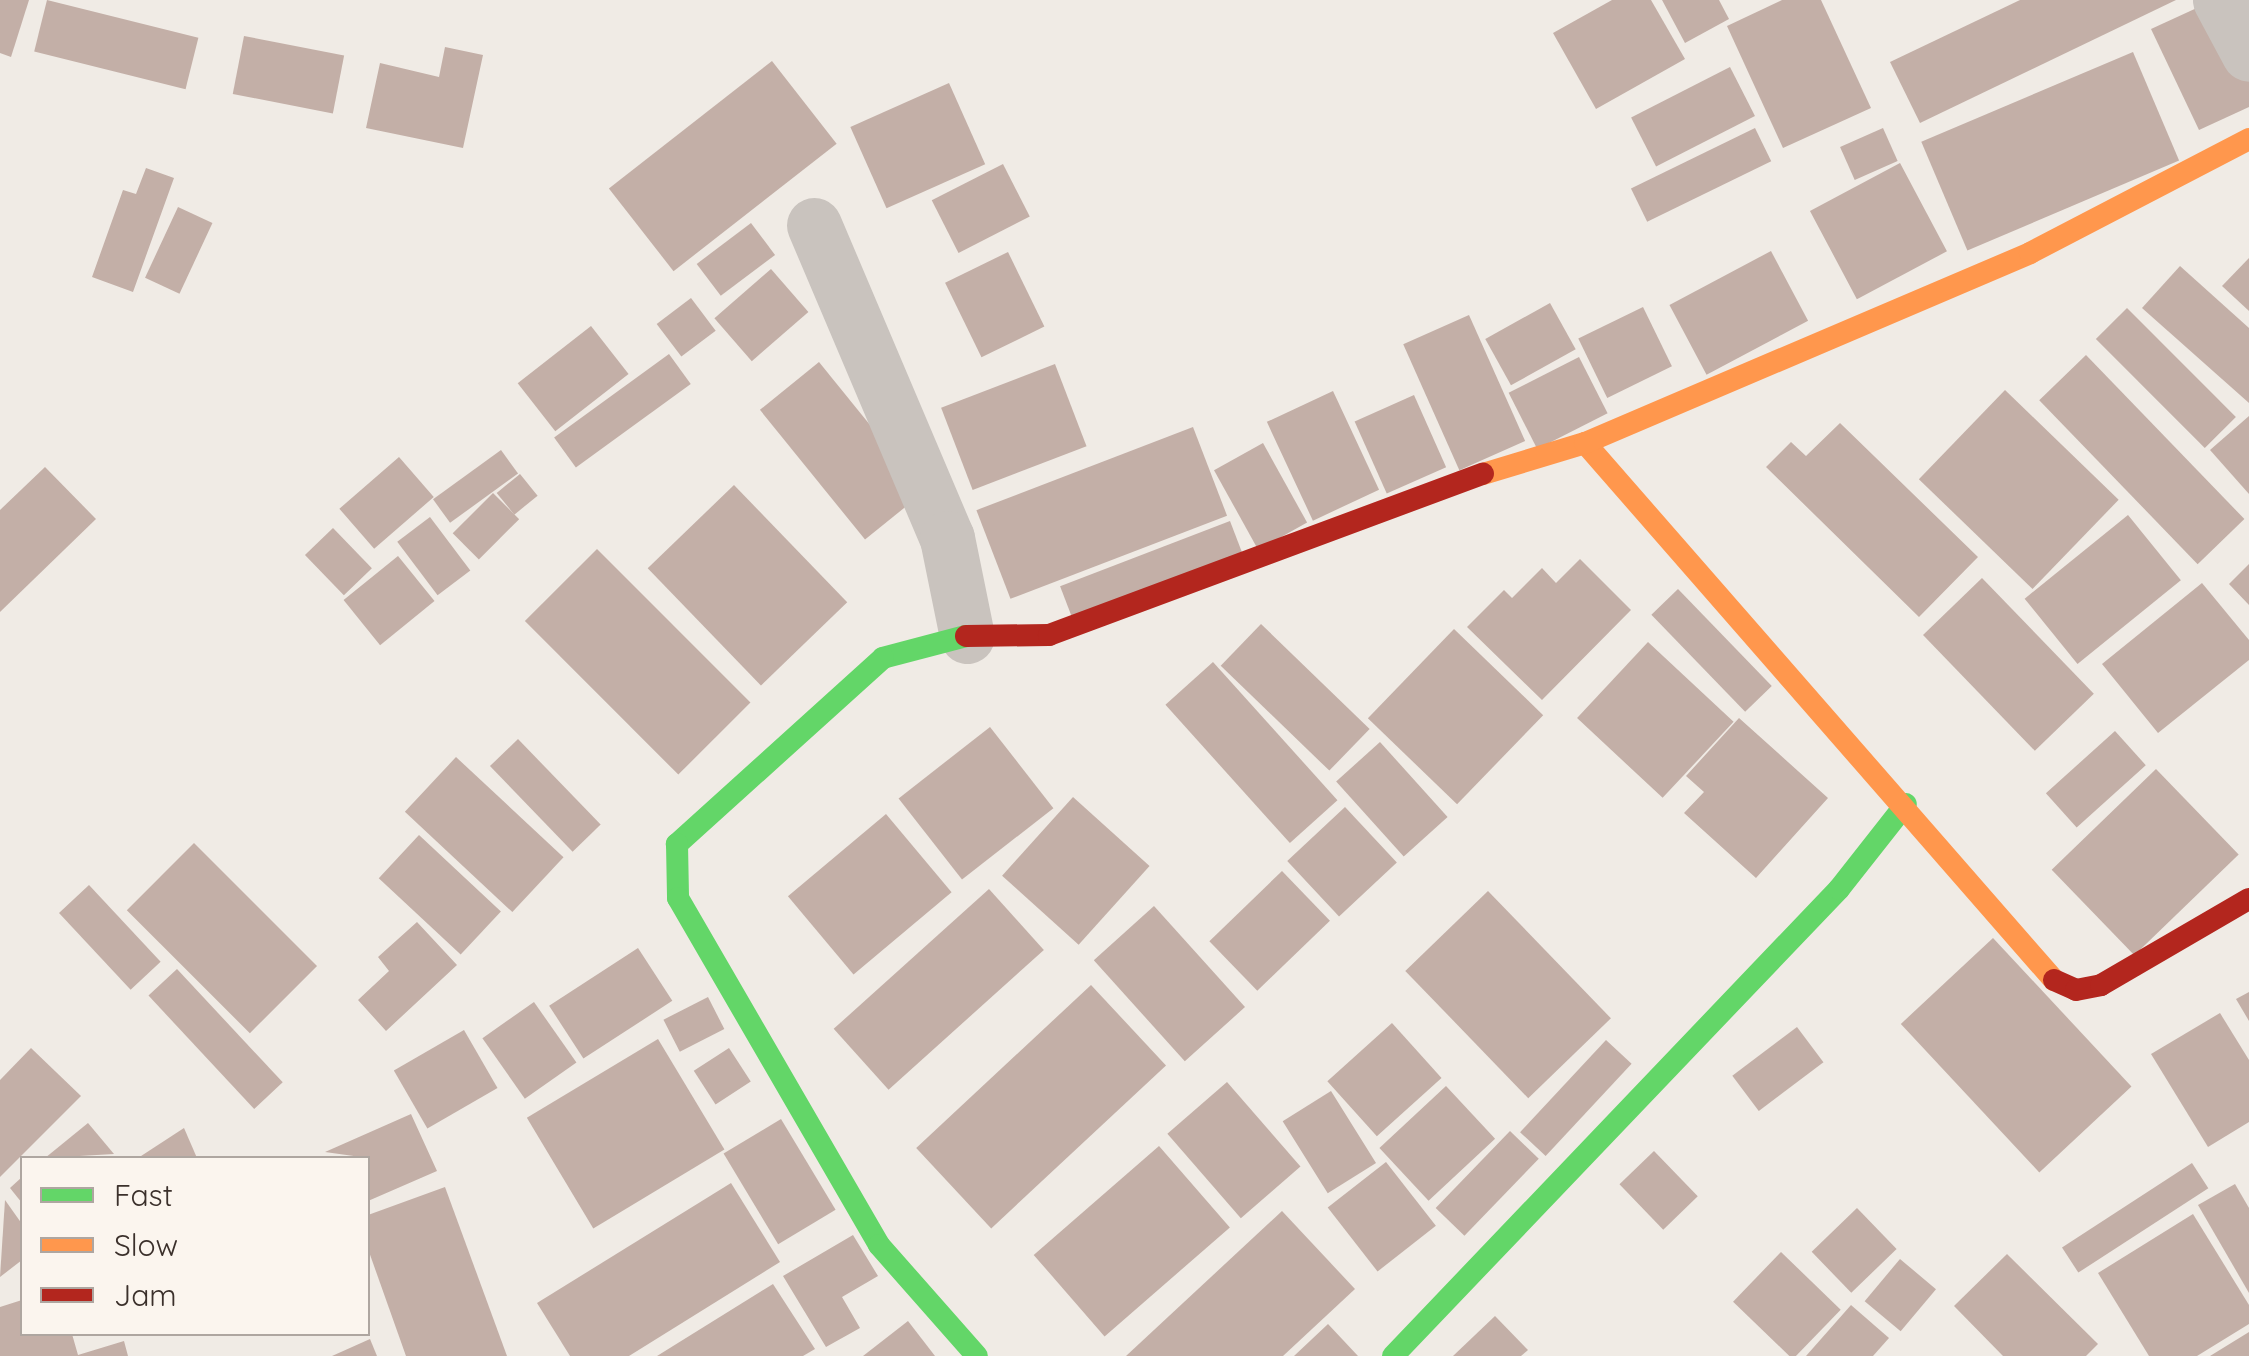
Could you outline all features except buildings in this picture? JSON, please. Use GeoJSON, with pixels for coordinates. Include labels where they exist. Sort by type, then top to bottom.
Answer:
{"type":"FeatureCollection","features":[{"type":"Feature","properties":{"kind":"street"},"geometry":{"type":"LineString","coordinates":[[2220,0],[2249,54]]}},
{"type":"Feature","properties":{"kind":"street"},"geometry":{"type":"LineString","coordinates":[[976,1356],[880,1245],[678,898],[678,844],[712,803],[883,658],[967,636],[1049,635],[1405,498],[1586,442],[2030,253],[2249,139]]}},
{"type":"Feature","properties":{"kind":"street"},"geometry":{"type":"LineString","coordinates":[[814,225],[948,538],[967,636]]}},
{"type":"Feature","properties":{"kind":"street"},"geometry":{"type":"LineString","coordinates":[[1586,442],[1906,804],[2049,978],[2076,990],[2101,985],[2249,898]]}},
{"type":"Feature","properties":{"kind":"street"},"geometry":{"type":"LineString","coordinates":[[1394,1356],[1840,889],[1906,804]]}},
{"type":"Feature","properties":{"kind":"traffic: fast"},"geometry":{"type":"LineString","coordinates":[[966,636],[883,658],[677,844],[678,898],[879,1245],[977,1356]]}},
{"type":"Feature","properties":{"kind":"traffic: fast"},"geometry":{"type":"LineString","coordinates":[[1393,1356],[1839,889],[1906,804]]}},
{"type":"Feature","properties":{"kind":"traffic: slow"},"geometry":{"type":"LineString","coordinates":[[1483,474],[1585,443],[2030,253],[2249,139]]}},
{"type":"Feature","properties":{"kind":"traffic: slow"},"geometry":{"type":"LineString","coordinates":[[1585,443],[2054,980]]}},
{"type":"Feature","properties":{"kind":"traffic: jam"},"geometry":{"type":"LineString","coordinates":[[966,636],[1049,635],[1483,474]]}},
{"type":"Feature","properties":{"kind":"traffic: jam"},"geometry":{"type":"LineString","coordinates":[[2054,980],[2076,990],[2101,985],[2249,899]]}}]}
